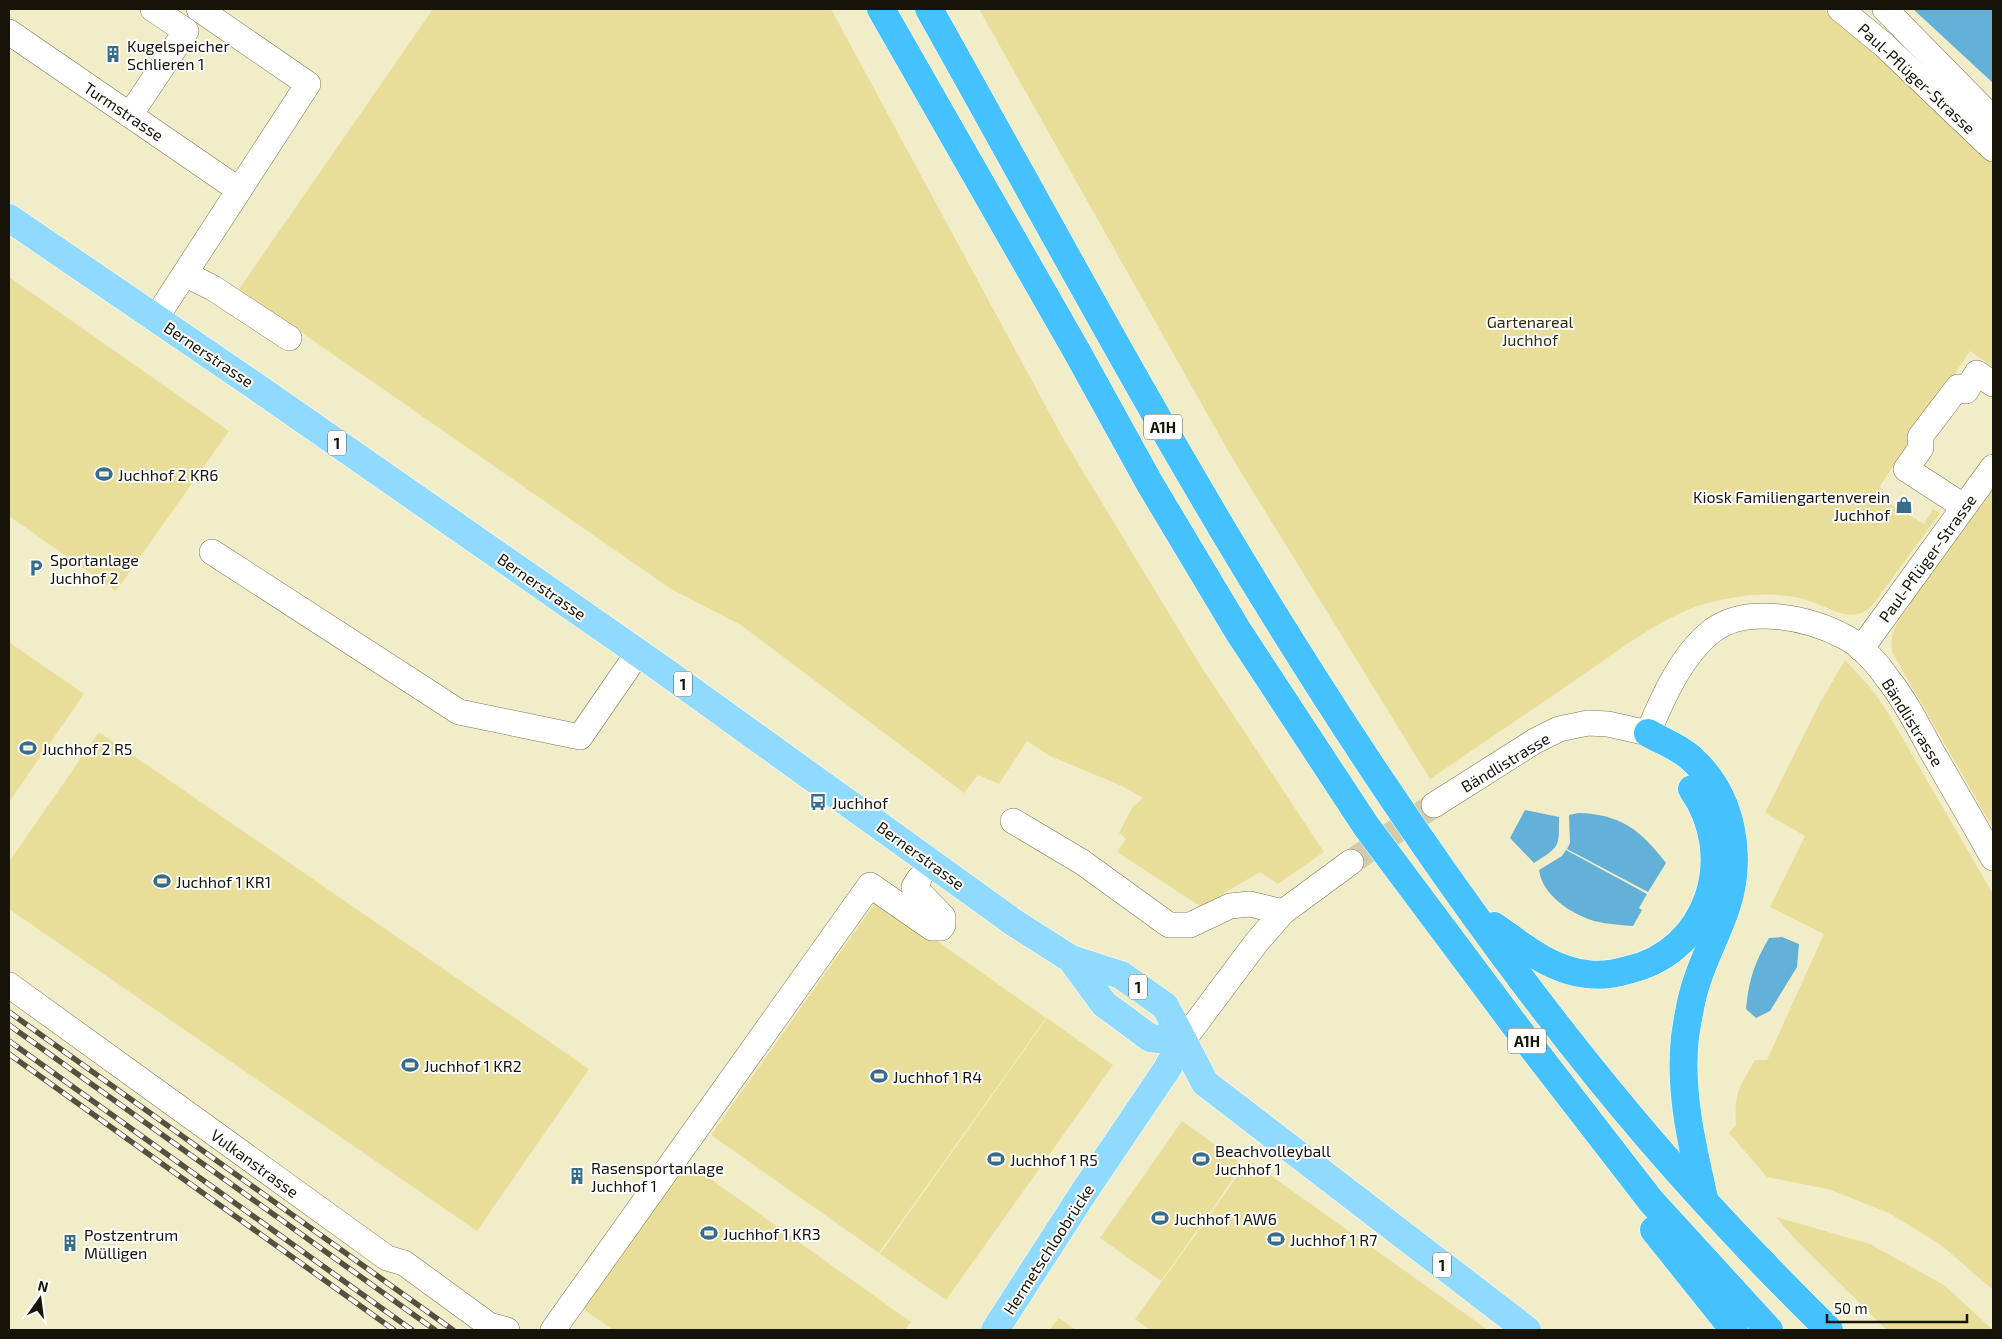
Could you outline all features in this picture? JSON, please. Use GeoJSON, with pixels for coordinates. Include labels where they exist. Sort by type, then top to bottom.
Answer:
{"type":"FeatureCollection","features":[{"type":"Feature","properties":{"kind":"highway","name":"A1H"},"geometry":{"type":"LineString","coordinates":[[881,9],[1076,350],[1150,484],[1238,631],[1366,826],[1404,878],[1416,914],[1499,1030],[1589,1136],[1641,1201]]}},
{"type":"Feature","properties":{"kind":"highway","name":"A1H"},"geometry":{"type":"LineString","coordinates":[[929,9],[1184,464],[1273,612],[1395,801],[1473,911],[1576,1049],[1652,1141],[1704,1199],[1829,1330]]}},
{"type":"Feature","properties":{"kind":"highway"},"geometry":{"type":"LineString","coordinates":[[1473,911],[1540,959],[1562,969],[1586,974],[1608,975],[1641,967],[1664,956],[1687,936],[1703,913],[1713,888],[1715,843],[1700,799],[1686,780],[1670,764],[1648,733]]}},
{"type":"Feature","properties":{"kind":"highway"},"geometry":{"type":"LineString","coordinates":[[1648,733],[1680,750],[1699,767],[1719,798],[1726,812],[1732,832],[1735,859],[1731,888],[1726,908],[1697,979],[1685,1037],[1683,1067],[1685,1099],[1704,1199]]}},
{"type":"Feature","properties":{"kind":"highway"},"geometry":{"type":"LineString","coordinates":[[1641,1201],[1734,1330]]}},
{"type":"Feature","properties":{"kind":"highway"},"geometry":{"type":"LineString","coordinates":[[1641,1201],[1769,1330]]}},
{"type":"Feature","properties":{"kind":"main road","name":"Bernerstrasse"},"geometry":{"type":"LineString","coordinates":[[9,218],[638,653],[1014,922],[1072,959],[1104,1004],[1150,1038],[1182,1042]]}},
{"type":"Feature","properties":{"kind":"main road","name":"Hermetschloobrücke"},"geometry":{"type":"LineString","coordinates":[[996,1330],[1084,1192],[1167,1069],[1182,1042]]}},
{"type":"Feature","properties":{"kind":"main road","name":"1"},"geometry":{"type":"LineString","coordinates":[[1182,1042],[1205,1083],[1527,1330]]}},
{"type":"Feature","properties":{"kind":"street"},"geometry":{"type":"LineString","coordinates":[[130,115],[186,31],[154,9]]}},
{"type":"Feature","properties":{"kind":"street"},"geometry":{"type":"LineString","coordinates":[[156,318],[308,84],[199,9]]}},
{"type":"Feature","properties":{"kind":"street","name":"Paul-Pflüger-Strasse"},"geometry":{"type":"LineString","coordinates":[[1840,9],[1884,45],[1993,149]]}},
{"type":"Feature","properties":{"kind":"street"},"geometry":{"type":"LineString","coordinates":[[1885,9],[1993,119]]}},
{"type":"Feature","properties":{"kind":"street","name":"Turmstrasse"},"geometry":{"type":"LineString","coordinates":[[9,32],[239,190]]}},
{"type":"Feature","properties":{"kind":"street"},"geometry":{"type":"LineString","coordinates":[[185,274],[214,288],[289,338]]}},
{"type":"Feature","properties":{"kind":"street"},"geometry":{"type":"LineString","coordinates":[[1964,506],[1906,469],[1921,448],[1920,437],[1958,387],[1966,390],[1977,373],[1993,384]]}},
{"type":"Feature","properties":{"kind":"street","name":"Paul-Pflüger-Strasse"},"geometry":{"type":"LineString","coordinates":[[1861,649],[1993,467]]}},
{"type":"Feature","properties":{"kind":"street"},"geometry":{"type":"LineString","coordinates":[[212,552],[459,712],[580,737],[638,653]]}},
{"type":"Feature","properties":{"kind":"street","name":"Bändlistrasse"},"geometry":{"type":"LineString","coordinates":[[1434,805],[1535,741],[1559,729],[1588,723],[1608,724],[1648,733],[1663,700],[1690,653],[1718,626],[1736,620],[1761,616],[1787,617],[1846,637],[1861,649],[1888,678],[1919,728],[1993,858]]}},
{"type":"Feature","properties":{"kind":"street"},"geometry":{"type":"LineString","coordinates":[[1013,821],[1082,862],[1169,925],[1190,924],[1230,906],[1250,904],[1283,912]]}},
{"type":"Feature","properties":{"kind":"street"},"geometry":{"type":"LineString","coordinates":[[1182,1042],[1256,943],[1283,912],[1351,862]]}},
{"type":"Feature","properties":{"kind":"street"},"geometry":{"type":"LineString","coordinates":[[553,1330],[870,885],[932,928],[937,929],[943,925],[943,917],[914,887],[919,879]]}},
{"type":"Feature","properties":{"kind":"street","name":"Vulkanstrasse"},"geometry":{"type":"LineString","coordinates":[[9,986],[387,1258],[404,1263],[489,1325],[507,1330]]}},
{"type":"Feature","properties":{"kind":"green space"},"geometry":{"type":"Polygon","coordinates":[[[433,9],[831,9],[1064,440],[1202,668],[1324,852],[1278,884],[1260,872],[1221,895],[1216,902],[1203,908],[1117,852],[1126,839],[1119,833],[1132,808],[1143,798],[1122,786],[1050,756],[1027,741],[999,784],[978,775],[964,793],[741,625],[671,589],[239,289],[433,9]]]}},
{"type":"Feature","properties":{"kind":"green space","name":"Gartenareal Juchhof"},"geometry":{"type":"Polygon","coordinates":[[[979,9],[1823,9],[1911,84],[1993,164],[1993,367],[1970,351],[1880,486],[1887,502],[1924,524],[1933,509],[1940,513],[1872,606],[1864,612],[1848,615],[1801,598],[1768,594],[1731,598],[1696,607],[1647,631],[1430,779],[1231,456],[979,9]]]}},
{"type":"Feature","properties":{"kind":"green space","name":"Juchhof 2 KR6"},"geometry":{"type":"Polygon","coordinates":[[[9,277],[229,431],[116,591],[9,516],[9,277]]]}},
{"type":"Feature","properties":{"kind":"green space"},"geometry":{"type":"Polygon","coordinates":[[[1993,484],[1993,828],[1892,652],[1892,637],[1895,627],[1910,605],[1906,601],[1993,484]]]}},
{"type":"Feature","properties":{"kind":"green space","name":"Juchhof 2 R5"},"geometry":{"type":"Polygon","coordinates":[[[9,642],[84,694],[9,802],[9,642]]]}},
{"type":"Feature","properties":{"kind":"green space"},"geometry":{"type":"Polygon","coordinates":[[[1845,660],[1870,687],[1885,708],[1993,894],[1993,1290],[1941,1245],[1889,1213],[1828,1189],[1767,1177],[1729,1133],[1736,1125],[1736,1105],[1741,1084],[1755,1060],[1767,1060],[1824,934],[1770,907],[1805,836],[1765,813],[1821,701],[1845,660]]]}},
{"type":"Feature","properties":{"kind":"green space"},"geometry":{"type":"Polygon","coordinates":[[[99,732],[589,1069],[477,1231],[9,909],[9,862],[99,732]]]}},
{"type":"Feature","properties":{"kind":"green space","name":"Juchhof 1 R4"},"geometry":{"type":"Polygon","coordinates":[[[878,899],[1046,1018],[879,1253],[711,1135],[878,899]]]}},
{"type":"Feature","properties":{"kind":"green space","name":"Juchhof 1 R5"},"geometry":{"type":"Polygon","coordinates":[[[1047,1018],[1113,1065],[946,1300],[880,1254],[1047,1018]]]}},
{"type":"Feature","properties":{"kind":"green space","name":"Juchhof 1 AW6"},"geometry":{"type":"Polygon","coordinates":[[[1182,1121],[1242,1164],[1161,1281],[1100,1238],[1182,1121]]]}},
{"type":"Feature","properties":{"kind":"green space","name":"Juchhof 1 KR3"},"geometry":{"type":"Polygon","coordinates":[[[684,1160],[911,1322],[905,1330],[613,1330],[579,1306],[684,1160]]]}},
{"type":"Feature","properties":{"kind":"green space","name":"Juchhof 1 R7"},"geometry":{"type":"Polygon","coordinates":[[[1249,1160],[1488,1330],[1150,1330],[1135,1319],[1249,1160]]]}},
{"type":"Feature","properties":{"kind":"green space"},"geometry":{"type":"Polygon","coordinates":[[[1776,1217],[1870,1244],[1944,1285],[1993,1330],[1887,1330],[1794,1238],[1776,1217]]]}},
{"type":"Feature","properties":{"kind":"green space"},"geometry":{"type":"Polygon","coordinates":[[[1059,1318],[1076,1330],[1049,1330],[1059,1318]]]}},
{"type":"Feature","properties":{"kind":"water"},"geometry":{"type":"Polygon","coordinates":[[[1913,9],[1993,9],[1993,83],[1913,9]]]}},
{"type":"Feature","properties":{"kind":"water"},"geometry":{"type":"Polygon","coordinates":[[[1525,810],[1559,817],[1559,835],[1556,845],[1549,853],[1534,863],[1510,838],[1525,810]]]}},
{"type":"Feature","properties":{"kind":"water"},"geometry":{"type":"Polygon","coordinates":[[[1578,813],[1593,814],[1618,821],[1638,833],[1657,851],[1666,863],[1648,892],[1567,849],[1570,843],[1569,815],[1578,813]]]}},
{"type":"Feature","properties":{"kind":"water"},"geometry":{"type":"Polygon","coordinates":[[[1566,850],[1647,894],[1639,908],[1642,910],[1633,926],[1604,923],[1585,918],[1567,908],[1552,895],[1541,879],[1539,870],[1562,856],[1566,850]]]}},
{"type":"Feature","properties":{"kind":"water"},"geometry":{"type":"Polygon","coordinates":[[[1782,937],[1799,944],[1797,967],[1770,1011],[1756,1018],[1746,1009],[1753,972],[1769,938],[1782,937]]]}},
{"type":"Feature","properties":{"kind":"tunnel"},"geometry":{"type":"LineString","coordinates":[[1351,862],[1434,805]]}},
{"type":"Feature","properties":{"kind":"railway"},"geometry":{"type":"LineString","coordinates":[[9,1012],[453,1330]]}},
{"type":"Feature","properties":{"kind":"railway"},"geometry":{"type":"LineString","coordinates":[[9,1025],[435,1330]]}},
{"type":"Feature","properties":{"kind":"railway"},"geometry":{"type":"LineString","coordinates":[[9,1041],[412,1330]]}},
{"type":"Feature","properties":{"kind":"railway"},"geometry":{"type":"LineString","coordinates":[[9,1054],[394,1330]]}},
{"type":"Feature","properties":{"kind":"place","name":"Kugelspeicher Schlieren 1"},"geometry":{"type":"Point","coordinates":[113,54]}},
{"type":"Feature","properties":{"kind":"place","name":"Juchhof 2 KR6"},"geometry":{"type":"Point","coordinates":[104,474]}},
{"type":"Feature","properties":{"kind":"place","name":"Kiosk Familiengartenverein Juchhof"},"geometry":{"type":"Point","coordinates":[1904,505]}},
{"type":"Feature","properties":{"kind":"place","name":"Sportanlage Juchhof 2"},"geometry":{"type":"Point","coordinates":[36,568]}},
{"type":"Feature","properties":{"kind":"place","name":"Juchhof 2 R5"},"geometry":{"type":"Point","coordinates":[28,748]}},
{"type":"Feature","properties":{"kind":"place","name":"Juchhof"},"geometry":{"type":"Point","coordinates":[818,802]}},
{"type":"Feature","properties":{"kind":"place","name":"Juchhof 1 KR1"},"geometry":{"type":"Point","coordinates":[162,881]}},
{"type":"Feature","properties":{"kind":"place","name":"Juchhof 1 KR2"},"geometry":{"type":"Point","coordinates":[410,1065]}},
{"type":"Feature","properties":{"kind":"place","name":"Juchhof 1 R4"},"geometry":{"type":"Point","coordinates":[879,1076]}},
{"type":"Feature","properties":{"kind":"place","name":"Juchhof 1 R5"},"geometry":{"type":"Point","coordinates":[996,1159]}},
{"type":"Feature","properties":{"kind":"place","name":"Beachvolleyball Juchhof 1"},"geometry":{"type":"Point","coordinates":[1201,1159]}},
{"type":"Feature","properties":{"kind":"place","name":"Rasensportanlage Juchhof 1"},"geometry":{"type":"Point","coordinates":[577,1176]}},
{"type":"Feature","properties":{"kind":"place","name":"Juchhof 1 AW6"},"geometry":{"type":"Point","coordinates":[1160,1218]}},
{"type":"Feature","properties":{"kind":"place","name":"Juchhof 1 KR3"},"geometry":{"type":"Point","coordinates":[709,1233]}},
{"type":"Feature","properties":{"kind":"place","name":"Juchhof 1 R7"},"geometry":{"type":"Point","coordinates":[1276,1239]}},
{"type":"Feature","properties":{"kind":"place","name":"Postzentrum Mülligen"},"geometry":{"type":"Point","coordinates":[70,1243]}}]}
